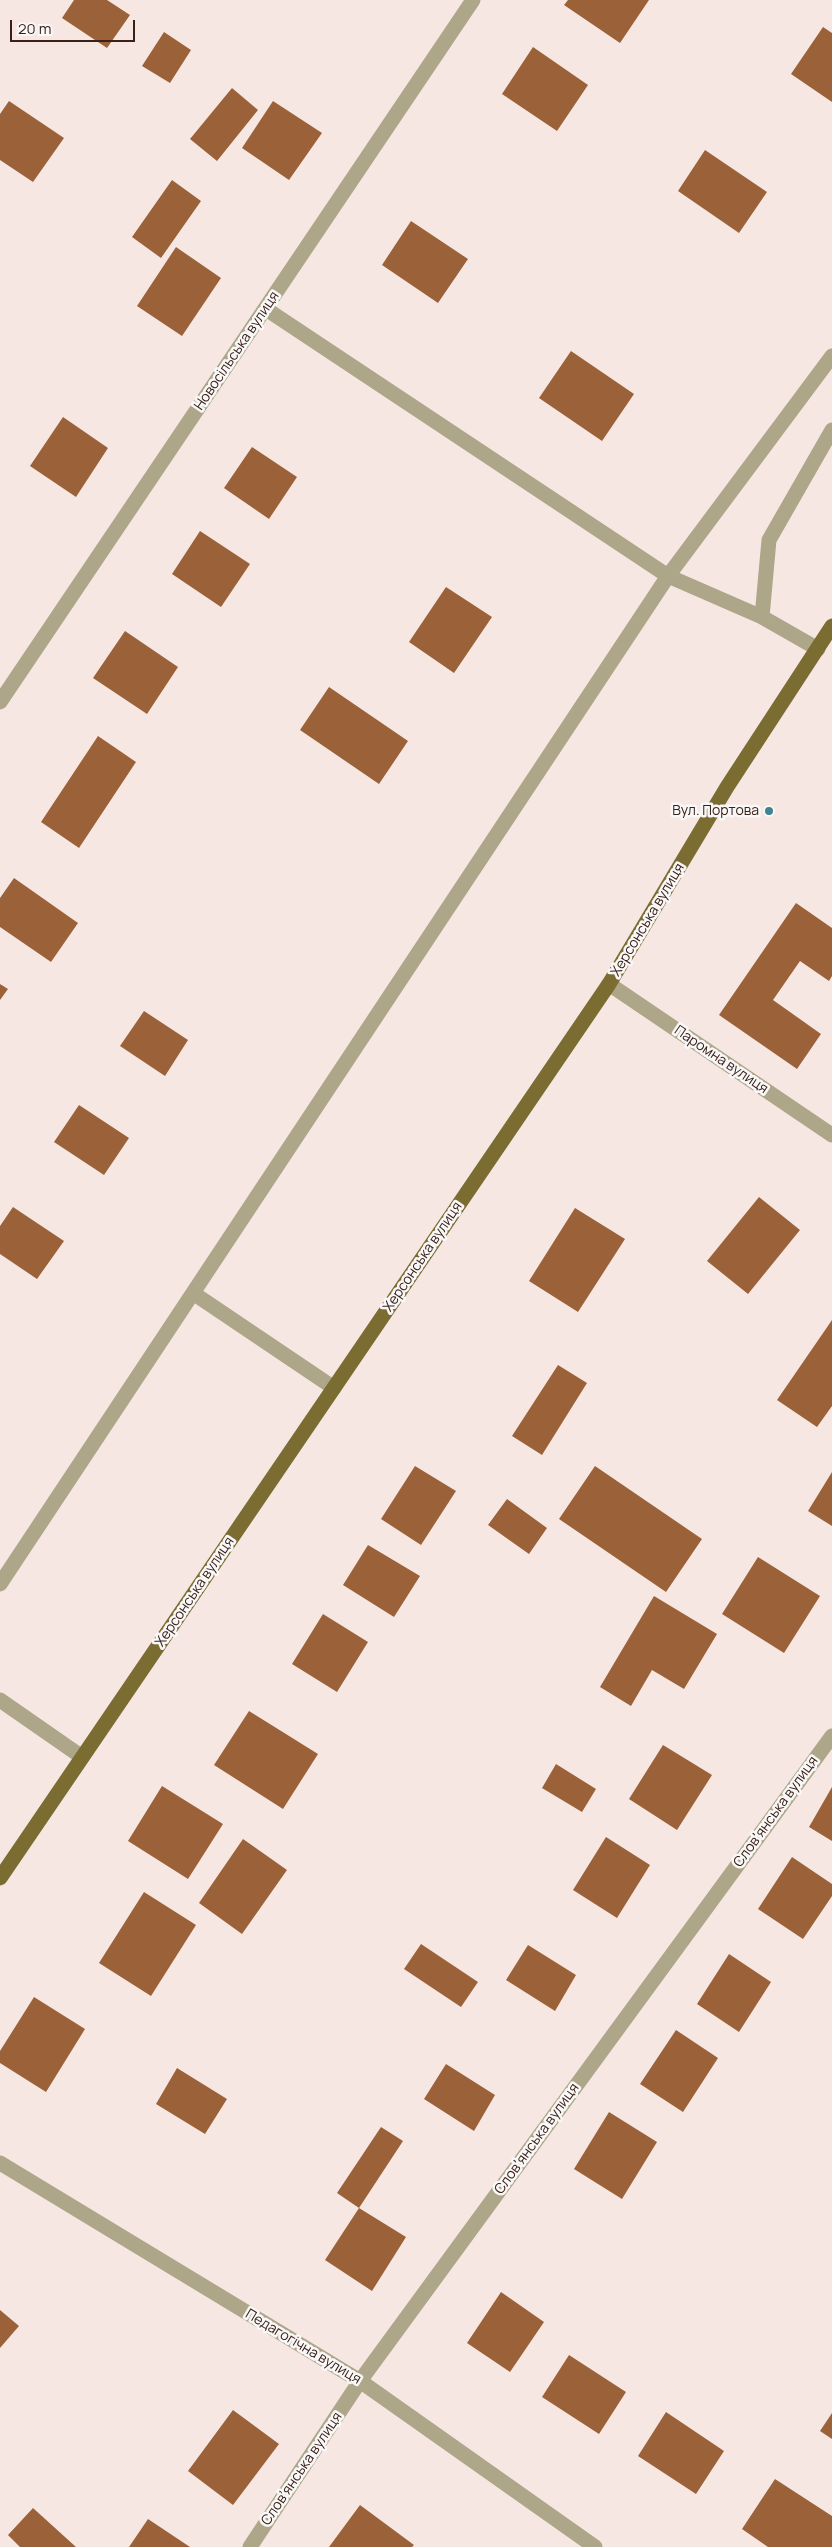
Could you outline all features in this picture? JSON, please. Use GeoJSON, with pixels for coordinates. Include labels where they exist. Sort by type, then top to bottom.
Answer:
{"type":"FeatureCollection","features":[{"type":"Feature","properties":{"kind":"main road","name":"Херсонська вулиця"},"geometry":{"type":"LineString","coordinates":[[0,1878],[609,984],[727,787],[832,626]]}},
{"type":"Feature","properties":{"kind":"street","name":"Новосільська вулиця"},"geometry":{"type":"LineString","coordinates":[[0,702],[473,0]]}},
{"type":"Feature","properties":{"kind":"street"},"geometry":{"type":"LineString","coordinates":[[266,309],[668,576],[762,617],[818,650]]}},
{"type":"Feature","properties":{"kind":"street"},"geometry":{"type":"LineString","coordinates":[[0,1584],[668,576],[832,356]]}},
{"type":"Feature","properties":{"kind":"street"},"geometry":{"type":"LineString","coordinates":[[762,617],[769,540],[832,430]]}},
{"type":"Feature","properties":{"kind":"street","name":"Паромна вулиця"},"geometry":{"type":"LineString","coordinates":[[609,984],[832,1135]]}},
{"type":"Feature","properties":{"kind":"street"},"geometry":{"type":"LineString","coordinates":[[193,1293],[334,1388]]}},
{"type":"Feature","properties":{"kind":"street"},"geometry":{"type":"LineString","coordinates":[[0,1700],[82,1757]]}},
{"type":"Feature","properties":{"kind":"street","name":"Словʼянська вулиця"},"geometry":{"type":"LineString","coordinates":[[250,2547],[360,2381],[832,1736]]}},
{"type":"Feature","properties":{"kind":"street","name":"Педагогічна вулиця"},"geometry":{"type":"LineString","coordinates":[[0,2163],[360,2381],[595,2547]]}},
{"type":"Feature","properties":{"kind":"building"},"geometry":{"type":"Polygon","coordinates":[[[74,0],[107,0],[130,15],[107,48],[62,18],[74,0]]]}},
{"type":"Feature","properties":{"kind":"building"},"geometry":{"type":"Polygon","coordinates":[[[568,0],[649,0],[620,43],[564,5],[568,0]]]}},
{"type":"Feature","properties":{"kind":"building"},"geometry":{"type":"Polygon","coordinates":[[[823,27],[832,33],[832,102],[791,74],[823,27]]]}},
{"type":"Feature","properties":{"kind":"building"},"geometry":{"type":"Polygon","coordinates":[[[164,32],[191,50],[170,83],[142,66],[164,32]]]}},
{"type":"Feature","properties":{"kind":"building"},"geometry":{"type":"Polygon","coordinates":[[[533,47],[588,85],[557,131],[502,94],[533,47]]]}},
{"type":"Feature","properties":{"kind":"building"},"geometry":{"type":"Polygon","coordinates":[[[232,88],[258,110],[217,161],[190,139],[232,88]]]}},
{"type":"Feature","properties":{"kind":"building"},"geometry":{"type":"Polygon","coordinates":[[[9,101],[64,138],[33,182],[0,160],[0,114],[9,101]]]}},
{"type":"Feature","properties":{"kind":"building"},"geometry":{"type":"Polygon","coordinates":[[[273,101],[322,133],[289,180],[242,148],[273,101]]]}},
{"type":"Feature","properties":{"kind":"building"},"geometry":{"type":"Polygon","coordinates":[[[705,150],[767,192],[739,233],[678,191],[705,150]]]}},
{"type":"Feature","properties":{"kind":"building"},"geometry":{"type":"Polygon","coordinates":[[[172,180],[201,201],[161,258],[132,237],[172,180]]]}},
{"type":"Feature","properties":{"kind":"building"},"geometry":{"type":"Polygon","coordinates":[[[411,221],[468,259],[438,303],[382,265],[411,221]]]}},
{"type":"Feature","properties":{"kind":"building"},"geometry":{"type":"Polygon","coordinates":[[[176,247],[221,278],[182,336],[137,306],[176,247]]]}},
{"type":"Feature","properties":{"kind":"building"},"geometry":{"type":"Polygon","coordinates":[[[571,351],[634,394],[602,441],[539,398],[571,351]]]}},
{"type":"Feature","properties":{"kind":"building"},"geometry":{"type":"Polygon","coordinates":[[[63,417],[108,448],[76,497],[30,466],[63,417]]]}},
{"type":"Feature","properties":{"kind":"building"},"geometry":{"type":"Polygon","coordinates":[[[252,447],[297,477],[269,519],[224,488],[252,447]]]}},
{"type":"Feature","properties":{"kind":"building"},"geometry":{"type":"Polygon","coordinates":[[[200,531],[250,564],[221,607],[172,574],[200,531]]]}},
{"type":"Feature","properties":{"kind":"building"},"geometry":{"type":"Polygon","coordinates":[[[446,587],[492,617],[454,673],[409,642],[446,587]]]}},
{"type":"Feature","properties":{"kind":"building"},"geometry":{"type":"Polygon","coordinates":[[[125,631],[178,667],[147,714],[93,678],[125,631]]]}},
{"type":"Feature","properties":{"kind":"building"},"geometry":{"type":"Polygon","coordinates":[[[329,687],[408,741],[379,784],[300,730],[329,687]]]}},
{"type":"Feature","properties":{"kind":"building"},"geometry":{"type":"Polygon","coordinates":[[[98,736],[136,762],[79,848],[41,822],[98,736]]]}},
{"type":"Feature","properties":{"kind":"building"},"geometry":{"type":"Polygon","coordinates":[[[14,878],[78,923],[51,962],[0,927],[0,898],[14,878]]]}},
{"type":"Feature","properties":{"kind":"building"},"geometry":{"type":"Polygon","coordinates":[[[796,903],[832,928],[832,976],[829,981],[800,961],[773,1000],[821,1034],[797,1069],[719,1015],[796,903]]]}},
{"type":"Feature","properties":{"kind":"building"},"geometry":{"type":"Polygon","coordinates":[[[0,984],[8,989],[0,1000],[0,984]]]}},
{"type":"Feature","properties":{"kind":"building"},"geometry":{"type":"Polygon","coordinates":[[[144,1011],[188,1040],[165,1076],[120,1046],[144,1011]]]}},
{"type":"Feature","properties":{"kind":"building"},"geometry":{"type":"Polygon","coordinates":[[[79,1105],[129,1138],[104,1175],[54,1142],[79,1105]]]}},
{"type":"Feature","properties":{"kind":"building"},"geometry":{"type":"Polygon","coordinates":[[[759,1197],[800,1230],[748,1294],[707,1261],[759,1197]]]}},
{"type":"Feature","properties":{"kind":"building"},"geometry":{"type":"Polygon","coordinates":[[[13,1207],[64,1241],[37,1279],[0,1254],[0,1226],[13,1207]]]}},
{"type":"Feature","properties":{"kind":"building"},"geometry":{"type":"Polygon","coordinates":[[[575,1208],[625,1239],[578,1312],[529,1281],[575,1208]]]}},
{"type":"Feature","properties":{"kind":"building"},"geometry":{"type":"Polygon","coordinates":[[[832,1320],[832,1406],[817,1427],[777,1400],[832,1320]]]}},
{"type":"Feature","properties":{"kind":"building"},"geometry":{"type":"Polygon","coordinates":[[[558,1365],[587,1383],[542,1455],[512,1436],[558,1365]]]}},
{"type":"Feature","properties":{"kind":"building"},"geometry":{"type":"Polygon","coordinates":[[[415,1466],[456,1491],[421,1545],[381,1519],[415,1466]]]}},
{"type":"Feature","properties":{"kind":"building"},"geometry":{"type":"Polygon","coordinates":[[[595,1466],[702,1539],[666,1592],[559,1519],[595,1466]]]}},
{"type":"Feature","properties":{"kind":"building"},"geometry":{"type":"Polygon","coordinates":[[[832,1472],[832,1526],[808,1511],[832,1472]]]}},
{"type":"Feature","properties":{"kind":"building"},"geometry":{"type":"Polygon","coordinates":[[[507,1499],[547,1528],[529,1554],[488,1525],[507,1499]]]}},
{"type":"Feature","properties":{"kind":"building"},"geometry":{"type":"Polygon","coordinates":[[[368,1545],[420,1576],[394,1617],[343,1585],[368,1545]]]}},
{"type":"Feature","properties":{"kind":"building"},"geometry":{"type":"Polygon","coordinates":[[[758,1557],[820,1596],[784,1653],[722,1614],[758,1557]]]}},
{"type":"Feature","properties":{"kind":"building"},"geometry":{"type":"Polygon","coordinates":[[[654,1596],[717,1634],[684,1689],[652,1670],[631,1706],[600,1687],[654,1596]]]}},
{"type":"Feature","properties":{"kind":"building"},"geometry":{"type":"Polygon","coordinates":[[[323,1614],[368,1642],[337,1692],[292,1664],[323,1614]]]}},
{"type":"Feature","properties":{"kind":"building"},"geometry":{"type":"Polygon","coordinates":[[[249,1711],[318,1754],[283,1809],[214,1765],[249,1711]]]}},
{"type":"Feature","properties":{"kind":"building"},"geometry":{"type":"Polygon","coordinates":[[[663,1745],[712,1775],[677,1830],[629,1799],[663,1745]]]}},
{"type":"Feature","properties":{"kind":"building"},"geometry":{"type":"Polygon","coordinates":[[[556,1764],[596,1789],[582,1812],[542,1788],[556,1764]]]}},
{"type":"Feature","properties":{"kind":"building"},"geometry":{"type":"Polygon","coordinates":[[[162,1786],[223,1824],[188,1879],[128,1841],[162,1786]]]}},
{"type":"Feature","properties":{"kind":"building"},"geometry":{"type":"Polygon","coordinates":[[[832,1787],[832,1841],[809,1827],[832,1787]]]}},
{"type":"Feature","properties":{"kind":"building"},"geometry":{"type":"Polygon","coordinates":[[[606,1837],[650,1865],[617,1918],[573,1890],[606,1837]]]}},
{"type":"Feature","properties":{"kind":"building"},"geometry":{"type":"Polygon","coordinates":[[[243,1839],[287,1870],[242,1934],[199,1903],[243,1839]]]}},
{"type":"Feature","properties":{"kind":"building"},"geometry":{"type":"Polygon","coordinates":[[[792,1857],[832,1884],[832,1896],[803,1939],[758,1909],[792,1857]]]}},
{"type":"Feature","properties":{"kind":"building"},"geometry":{"type":"Polygon","coordinates":[[[144,1892],[196,1925],[151,1996],[99,1963],[144,1892]]]}},
{"type":"Feature","properties":{"kind":"building"},"geometry":{"type":"Polygon","coordinates":[[[421,1944],[478,1982],[461,2007],[404,1969],[421,1944]]]}},
{"type":"Feature","properties":{"kind":"building"},"geometry":{"type":"Polygon","coordinates":[[[528,1945],[576,1975],[555,2011],[506,1980],[528,1945]]]}},
{"type":"Feature","properties":{"kind":"building"},"geometry":{"type":"Polygon","coordinates":[[[729,1954],[771,1982],[739,2032],[697,2004],[729,1954]]]}},
{"type":"Feature","properties":{"kind":"building"},"geometry":{"type":"Polygon","coordinates":[[[34,1997],[85,2029],[46,2092],[0,2063],[0,2051],[34,1997]]]}},
{"type":"Feature","properties":{"kind":"building"},"geometry":{"type":"Polygon","coordinates":[[[676,2030],[718,2058],[683,2112],[640,2084],[676,2030]]]}},
{"type":"Feature","properties":{"kind":"building"},"geometry":{"type":"Polygon","coordinates":[[[446,2064],[495,2095],[474,2131],[424,2099],[446,2064]]]}},
{"type":"Feature","properties":{"kind":"building"},"geometry":{"type":"Polygon","coordinates":[[[177,2068],[227,2099],[205,2134],[156,2104],[177,2068]]]}},
{"type":"Feature","properties":{"kind":"building"},"geometry":{"type":"Polygon","coordinates":[[[609,2112],[657,2142],[622,2199],[574,2169],[609,2112]]]}},
{"type":"Feature","properties":{"kind":"building"},"geometry":{"type":"Polygon","coordinates":[[[381,2127],[403,2141],[359,2208],[337,2193],[381,2127]]]}},
{"type":"Feature","properties":{"kind":"building"},"geometry":{"type":"Polygon","coordinates":[[[359,2208],[406,2237],[372,2291],[325,2260],[359,2208]]]}},
{"type":"Feature","properties":{"kind":"building"},"geometry":{"type":"Polygon","coordinates":[[[501,2292],[544,2322],[510,2372],[467,2343],[501,2292]]]}},
{"type":"Feature","properties":{"kind":"building"},"geometry":{"type":"Polygon","coordinates":[[[0,2310],[19,2326],[0,2348],[0,2310]]]}},
{"type":"Feature","properties":{"kind":"building"},"geometry":{"type":"Polygon","coordinates":[[[569,2355],[626,2392],[599,2434],[542,2397],[569,2355]]]}},
{"type":"Feature","properties":{"kind":"building"},"geometry":{"type":"Polygon","coordinates":[[[233,2410],[279,2444],[233,2505],[188,2471],[233,2410]]]}},
{"type":"Feature","properties":{"kind":"building"},"geometry":{"type":"Polygon","coordinates":[[[666,2412],[724,2451],[696,2494],[638,2456],[666,2412]]]}},
{"type":"Feature","properties":{"kind":"building"},"geometry":{"type":"Polygon","coordinates":[[[832,2413],[832,2439],[820,2431],[832,2413]]]}},
{"type":"Feature","properties":{"kind":"building"},"geometry":{"type":"Polygon","coordinates":[[[775,2479],[832,2516],[832,2547],[768,2547],[742,2529],[775,2479]]]}},
{"type":"Feature","properties":{"kind":"building"},"geometry":{"type":"Polygon","coordinates":[[[360,2505],[414,2545],[412,2547],[329,2547],[360,2505]]]}},
{"type":"Feature","properties":{"kind":"building"},"geometry":{"type":"Polygon","coordinates":[[[33,2508],[76,2547],[20,2547],[8,2535],[33,2508]]]}},
{"type":"Feature","properties":{"kind":"building"},"geometry":{"type":"Polygon","coordinates":[[[148,2519],[190,2547],[129,2547],[148,2519]]]}},
{"type":"Feature","properties":{"kind":"place","name":"Вул. Портова"},"geometry":{"type":"Point","coordinates":[769,811]}}]}
